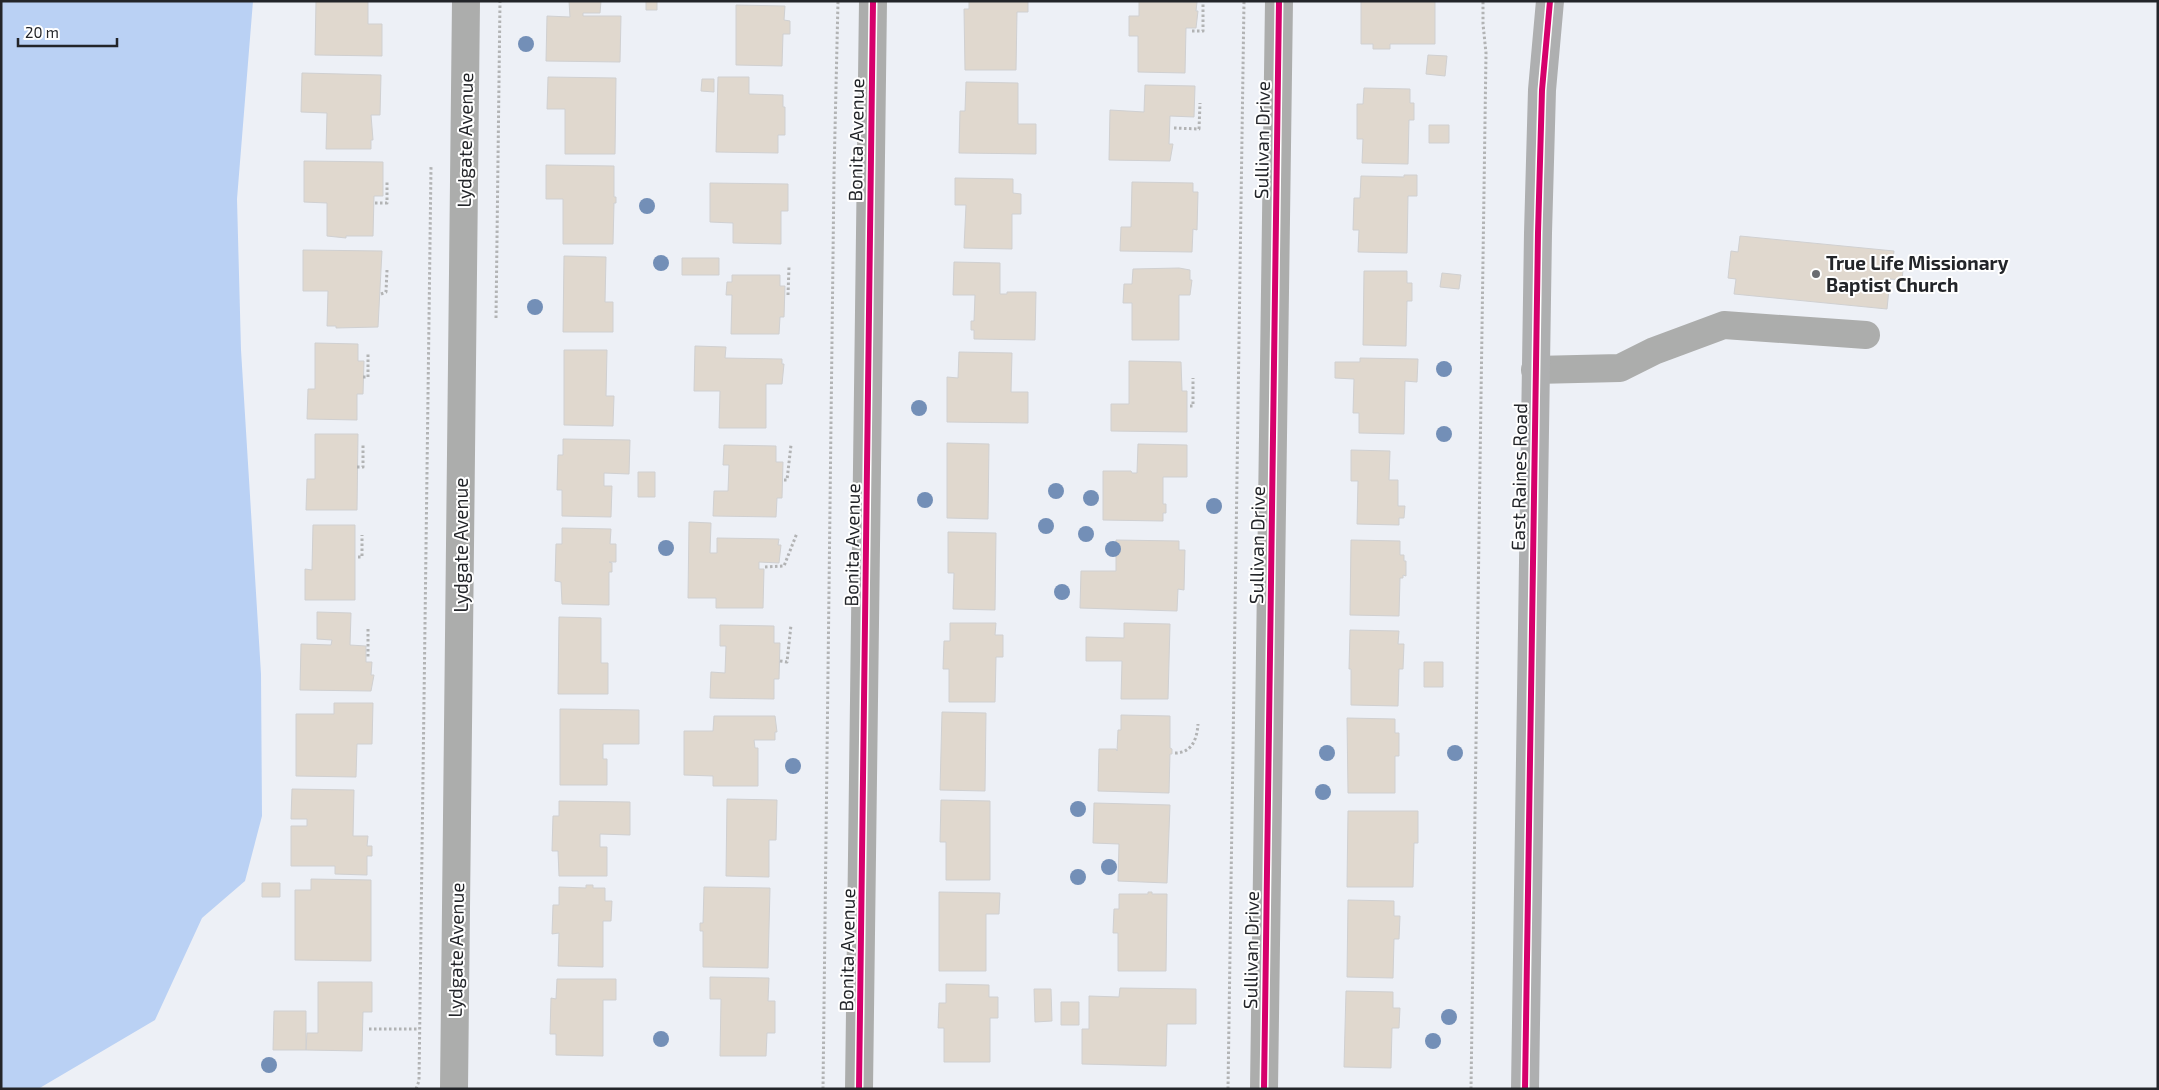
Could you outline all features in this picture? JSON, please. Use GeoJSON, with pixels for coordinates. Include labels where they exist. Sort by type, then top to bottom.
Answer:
{"type":"FeatureCollection","features":[{"type":"Feature","properties":{"kind":"main road","name":"East Raines Road"},"geometry":{"type":"LineString","coordinates":[[1525,1089],[1535,370],[1542,90],[1550,1]]}},
{"type":"Feature","properties":{"kind":"street","name":"Lydgate Avenue"},"geometry":{"type":"LineString","coordinates":[[454,1089],[466,1]]}},
{"type":"Feature","properties":{"kind":"street","name":"Bonita Avenue"},"geometry":{"type":"LineString","coordinates":[[859,1089],[873,1]]}},
{"type":"Feature","properties":{"kind":"street","name":"Sullivan Drive"},"geometry":{"type":"LineString","coordinates":[[1264,1089],[1279,1]]}},
{"type":"Feature","properties":{"kind":"street"},"geometry":{"type":"LineString","coordinates":[[1535,370],[1620,368],[1654,351],[1724,325],[1866,335]]}},
{"type":"Feature","properties":{"kind":"path"},"geometry":{"type":"LineString","coordinates":[[822,1089],[838,1]]}},
{"type":"Feature","properties":{"kind":"path"},"geometry":{"type":"LineString","coordinates":[[1192,31],[1203,31],[1203,1]]}},
{"type":"Feature","properties":{"kind":"path"},"geometry":{"type":"LineString","coordinates":[[1228,1089],[1244,1]]}},
{"type":"Feature","properties":{"kind":"path"},"geometry":{"type":"LineString","coordinates":[[1471,1089],[1486,54],[1483,1]]}},
{"type":"Feature","properties":{"kind":"path"},"geometry":{"type":"LineString","coordinates":[[1174,128],[1199,129],[1200,103]]}},
{"type":"Feature","properties":{"kind":"path"},"geometry":{"type":"LineString","coordinates":[[416,1089],[419,1081],[431,161]]}},
{"type":"Feature","properties":{"kind":"path"},"geometry":{"type":"LineString","coordinates":[[375,203],[387,203],[387,180]]}},
{"type":"Feature","properties":{"kind":"path"},"geometry":{"type":"LineString","coordinates":[[788,295],[789,266]]}},
{"type":"Feature","properties":{"kind":"path"},"geometry":{"type":"LineString","coordinates":[[381,294],[386,292],[387,270]]}},
{"type":"Feature","properties":{"kind":"path"},"geometry":{"type":"LineString","coordinates":[[364,377],[368,377],[368,353]]}},
{"type":"Feature","properties":{"kind":"path"},"geometry":{"type":"LineString","coordinates":[[1190,406],[1193,406],[1193,378]]}},
{"type":"Feature","properties":{"kind":"path"},"geometry":{"type":"LineString","coordinates":[[357,467],[363,467],[363,445]]}},
{"type":"Feature","properties":{"kind":"path"},"geometry":{"type":"LineString","coordinates":[[784,480],[787,480],[791,445]]}},
{"type":"Feature","properties":{"kind":"path"},"geometry":{"type":"LineString","coordinates":[[765,567],[784,566],[796,542],[797,533]]}},
{"type":"Feature","properties":{"kind":"path"},"geometry":{"type":"LineString","coordinates":[[358,557],[362,557],[362,535]]}},
{"type":"Feature","properties":{"kind":"path"},"geometry":{"type":"LineString","coordinates":[[780,662],[787,662],[791,625]]}},
{"type":"Feature","properties":{"kind":"path"},"geometry":{"type":"LineString","coordinates":[[368,629],[368,659]]}},
{"type":"Feature","properties":{"kind":"path"},"geometry":{"type":"LineString","coordinates":[[1175,753],[1184,752],[1191,748],[1196,738],[1198,724]]}},
{"type":"Feature","properties":{"kind":"path"},"geometry":{"type":"LineString","coordinates":[[369,1029],[419,1029]]}},
{"type":"Feature","properties":{"kind":"shaded area"},"geometry":{"type":"Polygon","coordinates":[[[1,1],[253,1],[237,199],[241,350],[261,674],[262,816],[245,881],[202,918],[155,1020],[38,1089],[1,1089],[1,1]]]}},
{"type":"Feature","properties":{"kind":"building"},"geometry":{"type":"Polygon","coordinates":[[[316,1],[368,1],[368,24],[382,24],[382,56],[315,55],[316,1]]]}},
{"type":"Feature","properties":{"kind":"building"},"geometry":{"type":"Polygon","coordinates":[[[569,1],[601,1],[600,13],[583,13],[583,16],[621,16],[620,62],[546,61],[547,16],[570,17],[569,1]]]}},
{"type":"Feature","properties":{"kind":"building"},"geometry":{"type":"Polygon","coordinates":[[[646,1],[657,1],[657,10],[646,10],[646,1]]]}},
{"type":"Feature","properties":{"kind":"building"},"geometry":{"type":"Polygon","coordinates":[[[969,1],[1028,1],[1028,12],[1017,12],[1016,70],[965,70],[964,9],[969,9],[969,1]]]}},
{"type":"Feature","properties":{"kind":"building"},"geometry":{"type":"Polygon","coordinates":[[[1139,1],[1197,2],[1196,28],[1186,28],[1185,73],[1138,72],[1138,36],[1129,36],[1129,16],[1139,16],[1139,1]]]}},
{"type":"Feature","properties":{"kind":"building"},"geometry":{"type":"Polygon","coordinates":[[[1361,1],[1435,1],[1435,44],[1390,44],[1390,49],[1373,49],[1373,44],[1361,44],[1361,1]]]}},
{"type":"Feature","properties":{"kind":"building"},"geometry":{"type":"Polygon","coordinates":[[[736,5],[785,6],[784,20],[790,21],[790,34],[783,34],[782,66],[736,65],[736,5]]]}},
{"type":"Feature","properties":{"kind":"building"},"geometry":{"type":"Polygon","coordinates":[[[1428,55],[1447,56],[1445,76],[1426,74],[1428,55]]]}},
{"type":"Feature","properties":{"kind":"building"},"geometry":{"type":"Polygon","coordinates":[[[302,73],[381,75],[380,115],[371,115],[373,140],[371,140],[371,149],[326,149],[327,113],[301,112],[302,73]]]}},
{"type":"Feature","properties":{"kind":"building"},"geometry":{"type":"Polygon","coordinates":[[[548,77],[616,78],[615,154],[565,154],[565,109],[547,109],[548,77]]]}},
{"type":"Feature","properties":{"kind":"building"},"geometry":{"type":"Polygon","coordinates":[[[718,77],[749,77],[749,94],[783,95],[785,135],[778,135],[778,153],[716,152],[718,77]]]}},
{"type":"Feature","properties":{"kind":"building"},"geometry":{"type":"Polygon","coordinates":[[[702,79],[714,79],[714,92],[701,91],[702,79]]]}},
{"type":"Feature","properties":{"kind":"building"},"geometry":{"type":"Polygon","coordinates":[[[966,82],[1018,83],[1018,124],[1036,124],[1036,154],[959,153],[960,111],[965,111],[966,82]]]}},
{"type":"Feature","properties":{"kind":"building"},"geometry":{"type":"Polygon","coordinates":[[[1145,85],[1195,86],[1194,117],[1170,116],[1169,144],[1173,144],[1170,161],[1109,160],[1110,110],[1144,112],[1145,85]]]}},
{"type":"Feature","properties":{"kind":"building"},"geometry":{"type":"Polygon","coordinates":[[[1364,88],[1410,89],[1410,103],[1414,103],[1414,120],[1409,120],[1408,164],[1362,163],[1363,139],[1357,139],[1357,104],[1363,104],[1364,88]]]}},
{"type":"Feature","properties":{"kind":"building"},"geometry":{"type":"Polygon","coordinates":[[[1429,125],[1449,125],[1449,143],[1429,143],[1429,125]]]}},
{"type":"Feature","properties":{"kind":"building"},"geometry":{"type":"Polygon","coordinates":[[[304,161],[383,162],[383,196],[374,196],[373,236],[346,236],[346,238],[327,236],[327,203],[304,202],[304,161]]]}},
{"type":"Feature","properties":{"kind":"building"},"geometry":{"type":"Polygon","coordinates":[[[546,165],[614,166],[614,197],[616,197],[616,203],[614,203],[613,244],[563,244],[563,199],[546,199],[546,165]]]}},
{"type":"Feature","properties":{"kind":"building"},"geometry":{"type":"Polygon","coordinates":[[[1404,175],[1417,175],[1417,196],[1408,196],[1407,253],[1358,252],[1359,230],[1353,230],[1354,198],[1360,198],[1361,176],[1404,177],[1404,175]]]}},
{"type":"Feature","properties":{"kind":"building"},"geometry":{"type":"Polygon","coordinates":[[[955,178],[1013,179],[1013,193],[1021,194],[1021,214],[1012,214],[1012,249],[964,248],[966,205],[955,205],[955,178]]]}},
{"type":"Feature","properties":{"kind":"building"},"geometry":{"type":"Polygon","coordinates":[[[1132,182],[1193,183],[1193,192],[1198,192],[1197,230],[1193,229],[1192,252],[1120,251],[1121,227],[1131,227],[1132,182]]]}},
{"type":"Feature","properties":{"kind":"building"},"geometry":{"type":"Polygon","coordinates":[[[710,183],[788,184],[788,211],[781,211],[781,244],[733,243],[733,223],[710,222],[710,183]]]}},
{"type":"Feature","properties":{"kind":"building","name":"True Life Missionary Baptist Church"},"geometry":{"type":"Polygon","coordinates":[[[1740,236],[1894,251],[1892,269],[1903,270],[1902,280],[1890,279],[1887,309],[1734,294],[1736,279],[1728,278],[1731,251],[1738,252],[1740,236]]]}},
{"type":"Feature","properties":{"kind":"building"},"geometry":{"type":"Polygon","coordinates":[[[303,250],[382,251],[378,327],[336,328],[336,326],[327,326],[328,291],[303,291],[303,250]]]}},
{"type":"Feature","properties":{"kind":"building"},"geometry":{"type":"Polygon","coordinates":[[[564,256],[606,257],[605,302],[613,302],[613,332],[563,332],[564,256]]]}},
{"type":"Feature","properties":{"kind":"building"},"geometry":{"type":"Polygon","coordinates":[[[682,258],[719,258],[719,275],[682,275],[682,258]]]}},
{"type":"Feature","properties":{"kind":"building"},"geometry":{"type":"Polygon","coordinates":[[[954,262],[1000,263],[1000,294],[1007,294],[1007,292],[1036,292],[1035,340],[974,339],[971,321],[974,321],[975,295],[953,295],[954,262]]]}},
{"type":"Feature","properties":{"kind":"building"},"geometry":{"type":"Polygon","coordinates":[[[1179,268],[1190,270],[1190,280],[1192,280],[1190,295],[1179,295],[1179,340],[1132,340],[1132,303],[1123,303],[1124,284],[1132,284],[1133,269],[1179,268]]]}},
{"type":"Feature","properties":{"kind":"building"},"geometry":{"type":"Polygon","coordinates":[[[1364,271],[1407,271],[1407,283],[1412,283],[1412,301],[1407,301],[1406,346],[1363,345],[1364,271]]]}},
{"type":"Feature","properties":{"kind":"building"},"geometry":{"type":"Polygon","coordinates":[[[1442,273],[1461,275],[1459,289],[1440,287],[1442,273]]]}},
{"type":"Feature","properties":{"kind":"building"},"geometry":{"type":"Polygon","coordinates":[[[732,275],[780,275],[780,286],[785,286],[784,317],[780,317],[779,334],[731,334],[732,295],[726,295],[727,282],[732,282],[732,275]]]}},
{"type":"Feature","properties":{"kind":"building"},"geometry":{"type":"Polygon","coordinates":[[[315,343],[358,344],[358,361],[364,361],[363,394],[357,394],[357,420],[307,419],[308,389],[315,389],[315,343]]]}},
{"type":"Feature","properties":{"kind":"building"},"geometry":{"type":"Polygon","coordinates":[[[695,346],[726,347],[725,358],[782,359],[782,364],[784,364],[782,384],[766,384],[766,428],[719,428],[720,391],[694,391],[695,346]]]}},
{"type":"Feature","properties":{"kind":"building"},"geometry":{"type":"Polygon","coordinates":[[[564,350],[607,350],[606,396],[614,396],[613,426],[564,425],[564,350]]]}},
{"type":"Feature","properties":{"kind":"building"},"geometry":{"type":"Polygon","coordinates":[[[959,352],[1012,353],[1011,392],[1028,392],[1028,423],[947,422],[947,377],[958,378],[959,352]]]}},
{"type":"Feature","properties":{"kind":"building"},"geometry":{"type":"Polygon","coordinates":[[[1360,358],[1418,359],[1417,382],[1405,381],[1404,434],[1359,433],[1359,413],[1353,413],[1354,379],[1335,378],[1335,362],[1360,362],[1360,358]]]}},
{"type":"Feature","properties":{"kind":"building"},"geometry":{"type":"Polygon","coordinates":[[[1129,361],[1181,362],[1182,391],[1187,391],[1187,432],[1111,431],[1111,404],[1129,404],[1129,361]]]}},
{"type":"Feature","properties":{"kind":"building"},"geometry":{"type":"Polygon","coordinates":[[[315,434],[358,434],[357,510],[306,510],[307,479],[315,479],[315,434]]]}},
{"type":"Feature","properties":{"kind":"building"},"geometry":{"type":"Polygon","coordinates":[[[563,439],[630,440],[629,474],[604,473],[604,486],[612,486],[611,517],[562,516],[562,490],[557,490],[558,455],[563,455],[563,439]]]}},
{"type":"Feature","properties":{"kind":"building"},"geometry":{"type":"Polygon","coordinates":[[[947,443],[989,444],[988,519],[947,518],[947,443]]]}},
{"type":"Feature","properties":{"kind":"building"},"geometry":{"type":"Polygon","coordinates":[[[1138,444],[1187,445],[1187,477],[1163,477],[1163,504],[1166,504],[1166,513],[1163,513],[1163,521],[1103,520],[1103,471],[1131,471],[1132,473],[1137,473],[1138,444]]]}},
{"type":"Feature","properties":{"kind":"building"},"geometry":{"type":"Polygon","coordinates":[[[724,445],[776,446],[776,462],[783,462],[782,498],[777,498],[776,517],[713,516],[714,491],[728,491],[729,465],[723,465],[724,445]]]}},
{"type":"Feature","properties":{"kind":"building"},"geometry":{"type":"Polygon","coordinates":[[[1351,450],[1390,451],[1389,480],[1398,480],[1398,506],[1405,506],[1404,518],[1399,518],[1399,525],[1357,524],[1358,481],[1351,481],[1351,450]]]}},
{"type":"Feature","properties":{"kind":"building"},"geometry":{"type":"Polygon","coordinates":[[[638,472],[655,472],[655,497],[638,497],[638,472]]]}},
{"type":"Feature","properties":{"kind":"building"},"geometry":{"type":"Polygon","coordinates":[[[689,522],[711,523],[710,553],[717,553],[717,538],[779,539],[778,545],[781,545],[779,563],[759,562],[759,569],[764,569],[763,608],[716,608],[716,598],[688,598],[689,522]]]}},
{"type":"Feature","properties":{"kind":"building"},"geometry":{"type":"Polygon","coordinates":[[[313,525],[355,525],[355,600],[305,600],[305,569],[312,570],[313,525]]]}},
{"type":"Feature","properties":{"kind":"building"},"geometry":{"type":"Polygon","coordinates":[[[562,528],[611,529],[610,544],[616,544],[616,562],[609,562],[612,563],[612,572],[609,572],[609,605],[562,604],[561,582],[555,581],[556,544],[562,544],[562,528]]]}},
{"type":"Feature","properties":{"kind":"building"},"geometry":{"type":"Polygon","coordinates":[[[948,532],[996,533],[995,610],[953,609],[954,573],[948,573],[948,532]]]}},
{"type":"Feature","properties":{"kind":"building"},"geometry":{"type":"Polygon","coordinates":[[[1116,540],[1179,541],[1179,550],[1185,550],[1184,590],[1178,589],[1177,611],[1080,608],[1081,571],[1116,571],[1116,540]]]}},
{"type":"Feature","properties":{"kind":"building"},"geometry":{"type":"Polygon","coordinates":[[[1351,540],[1400,541],[1400,555],[1404,555],[1404,561],[1406,561],[1406,576],[1403,575],[1403,578],[1400,578],[1399,616],[1350,615],[1351,540]]]}},
{"type":"Feature","properties":{"kind":"building"},"geometry":{"type":"Polygon","coordinates":[[[317,612],[351,613],[350,645],[366,646],[366,662],[372,662],[371,675],[374,675],[371,691],[300,690],[301,644],[331,645],[332,640],[317,639],[317,612]]]}},
{"type":"Feature","properties":{"kind":"building"},"geometry":{"type":"Polygon","coordinates":[[[559,617],[601,618],[601,663],[608,663],[608,694],[558,694],[559,617]]]}},
{"type":"Feature","properties":{"kind":"building"},"geometry":{"type":"Polygon","coordinates":[[[950,623],[996,623],[995,635],[1003,635],[1003,657],[996,657],[995,702],[949,702],[949,669],[943,669],[944,641],[950,641],[950,623]]]}},
{"type":"Feature","properties":{"kind":"building"},"geometry":{"type":"Polygon","coordinates":[[[1124,623],[1170,624],[1168,699],[1121,699],[1122,661],[1086,661],[1086,637],[1124,638],[1124,623]]]}},
{"type":"Feature","properties":{"kind":"building"},"geometry":{"type":"Polygon","coordinates":[[[720,625],[774,626],[774,643],[780,643],[779,679],[774,679],[774,699],[710,698],[711,672],[725,673],[726,646],[720,646],[720,625]]]}},
{"type":"Feature","properties":{"kind":"building"},"geometry":{"type":"Polygon","coordinates":[[[1350,630],[1399,631],[1398,644],[1404,644],[1403,669],[1399,669],[1398,706],[1351,705],[1351,669],[1349,669],[1350,630]]]}},
{"type":"Feature","properties":{"kind":"building"},"geometry":{"type":"Polygon","coordinates":[[[1424,662],[1443,662],[1443,687],[1424,687],[1424,662]]]}},
{"type":"Feature","properties":{"kind":"building"},"geometry":{"type":"Polygon","coordinates":[[[334,703],[373,703],[372,744],[357,744],[356,777],[296,776],[296,714],[334,714],[334,703]]]}},
{"type":"Feature","properties":{"kind":"building"},"geometry":{"type":"Polygon","coordinates":[[[560,709],[639,710],[639,744],[603,744],[603,759],[607,759],[607,785],[560,785],[560,709]]]}},
{"type":"Feature","properties":{"kind":"building"},"geometry":{"type":"Polygon","coordinates":[[[942,712],[986,713],[985,791],[940,790],[942,712]]]}},
{"type":"Feature","properties":{"kind":"building"},"geometry":{"type":"Polygon","coordinates":[[[1121,715],[1170,716],[1170,748],[1172,749],[1172,754],[1170,754],[1169,793],[1098,791],[1099,749],[1116,749],[1117,751],[1118,730],[1121,730],[1121,715]]]}},
{"type":"Feature","properties":{"kind":"building"},"geometry":{"type":"Polygon","coordinates":[[[714,716],[775,716],[777,732],[775,732],[775,740],[754,740],[755,748],[758,748],[758,786],[713,786],[713,776],[684,775],[684,731],[713,731],[714,716]]]}},
{"type":"Feature","properties":{"kind":"building"},"geometry":{"type":"Polygon","coordinates":[[[1347,718],[1395,719],[1395,733],[1399,733],[1399,756],[1395,756],[1395,793],[1348,793],[1347,718]]]}},
{"type":"Feature","properties":{"kind":"building"},"geometry":{"type":"Polygon","coordinates":[[[292,789],[354,790],[353,836],[368,836],[367,846],[372,846],[372,856],[367,856],[367,875],[335,874],[335,866],[291,866],[291,826],[307,826],[307,819],[291,819],[292,789]]]}},
{"type":"Feature","properties":{"kind":"building"},"geometry":{"type":"Polygon","coordinates":[[[727,799],[777,800],[776,840],[769,840],[769,877],[726,876],[727,799]]]}},
{"type":"Feature","properties":{"kind":"building"},"geometry":{"type":"Polygon","coordinates":[[[941,800],[990,801],[990,880],[946,880],[946,842],[940,842],[941,800]]]}},
{"type":"Feature","properties":{"kind":"building"},"geometry":{"type":"Polygon","coordinates":[[[559,801],[630,802],[630,835],[600,834],[600,847],[607,847],[607,876],[559,876],[558,851],[552,851],[553,816],[559,816],[559,801]]]}},
{"type":"Feature","properties":{"kind":"building"},"geometry":{"type":"Polygon","coordinates":[[[1094,803],[1170,805],[1167,883],[1118,881],[1119,844],[1093,843],[1094,803]]]}},
{"type":"Feature","properties":{"kind":"building"},"geometry":{"type":"Polygon","coordinates":[[[1348,811],[1418,811],[1418,843],[1414,843],[1413,887],[1347,887],[1348,811]]]}},
{"type":"Feature","properties":{"kind":"building"},"geometry":{"type":"Polygon","coordinates":[[[311,879],[371,880],[371,961],[295,960],[295,890],[311,890],[311,879]]]}},
{"type":"Feature","properties":{"kind":"building"},"geometry":{"type":"Polygon","coordinates":[[[262,883],[280,883],[280,897],[262,897],[262,883]]]}},
{"type":"Feature","properties":{"kind":"building"},"geometry":{"type":"Polygon","coordinates":[[[586,885],[593,885],[593,888],[605,888],[605,901],[612,901],[611,921],[603,921],[603,967],[558,966],[559,933],[552,934],[553,905],[559,905],[559,887],[586,888],[586,885]]]}},
{"type":"Feature","properties":{"kind":"building"},"geometry":{"type":"Polygon","coordinates":[[[704,887],[770,888],[768,968],[703,967],[703,931],[700,931],[700,923],[703,923],[704,887]]]}},
{"type":"Feature","properties":{"kind":"building"},"geometry":{"type":"Polygon","coordinates":[[[939,892],[1000,893],[999,914],[986,914],[986,971],[939,971],[939,892]]]}},
{"type":"Feature","properties":{"kind":"building"},"geometry":{"type":"Polygon","coordinates":[[[1148,892],[1152,892],[1152,894],[1167,894],[1166,971],[1118,971],[1118,933],[1113,933],[1114,909],[1119,909],[1119,894],[1148,894],[1148,892]]]}},
{"type":"Feature","properties":{"kind":"building"},"geometry":{"type":"Polygon","coordinates":[[[1348,900],[1394,901],[1394,916],[1400,916],[1399,939],[1394,939],[1393,978],[1347,977],[1348,900]]]}},
{"type":"Feature","properties":{"kind":"building"},"geometry":{"type":"Polygon","coordinates":[[[710,977],[769,978],[768,1001],[775,1001],[775,1033],[767,1033],[766,1056],[720,1056],[721,999],[710,999],[710,977]]]}},
{"type":"Feature","properties":{"kind":"building"},"geometry":{"type":"Polygon","coordinates":[[[557,979],[616,979],[616,1000],[603,1000],[603,1056],[556,1055],[556,1034],[550,1034],[551,998],[556,999],[557,979]]]}},
{"type":"Feature","properties":{"kind":"building"},"geometry":{"type":"Polygon","coordinates":[[[318,982],[372,982],[372,1012],[363,1012],[362,1051],[306,1050],[307,1033],[318,1033],[318,982]]]}},
{"type":"Feature","properties":{"kind":"building"},"geometry":{"type":"Polygon","coordinates":[[[946,984],[989,985],[989,997],[998,997],[998,1018],[990,1018],[990,1062],[944,1062],[944,1028],[938,1028],[939,1003],[946,1003],[946,984]]]}},
{"type":"Feature","properties":{"kind":"building"},"geometry":{"type":"Polygon","coordinates":[[[1120,988],[1196,989],[1196,1024],[1167,1024],[1166,1066],[1082,1064],[1082,1029],[1089,1029],[1089,996],[1119,997],[1120,988]]]}},
{"type":"Feature","properties":{"kind":"building"},"geometry":{"type":"Polygon","coordinates":[[[1034,989],[1051,989],[1052,1021],[1035,1022],[1034,989]]]}},
{"type":"Feature","properties":{"kind":"building"},"geometry":{"type":"Polygon","coordinates":[[[1346,991],[1393,992],[1393,1008],[1400,1008],[1399,1028],[1392,1028],[1391,1068],[1344,1067],[1346,991]]]}},
{"type":"Feature","properties":{"kind":"building"},"geometry":{"type":"Polygon","coordinates":[[[1061,1002],[1079,1002],[1079,1025],[1061,1025],[1061,1002]]]}},
{"type":"Feature","properties":{"kind":"building"},"geometry":{"type":"Polygon","coordinates":[[[274,1011],[306,1011],[306,1050],[273,1050],[274,1011]]]}},
{"type":"Feature","properties":{"kind":"cycle path"},"geometry":{"type":"LineString","coordinates":[[859,1089],[873,1]]}},
{"type":"Feature","properties":{"kind":"cycle path"},"geometry":{"type":"LineString","coordinates":[[1264,1089],[1279,1]]}},
{"type":"Feature","properties":{"kind":"cycle path"},"geometry":{"type":"LineString","coordinates":[[1525,1089],[1538,233],[1542,90],[1550,1]]}},
{"type":"Feature","properties":{"kind":"place","name":"True Life Missionary Baptist Church"},"geometry":{"type":"Point","coordinates":[1816,274]}}]}
